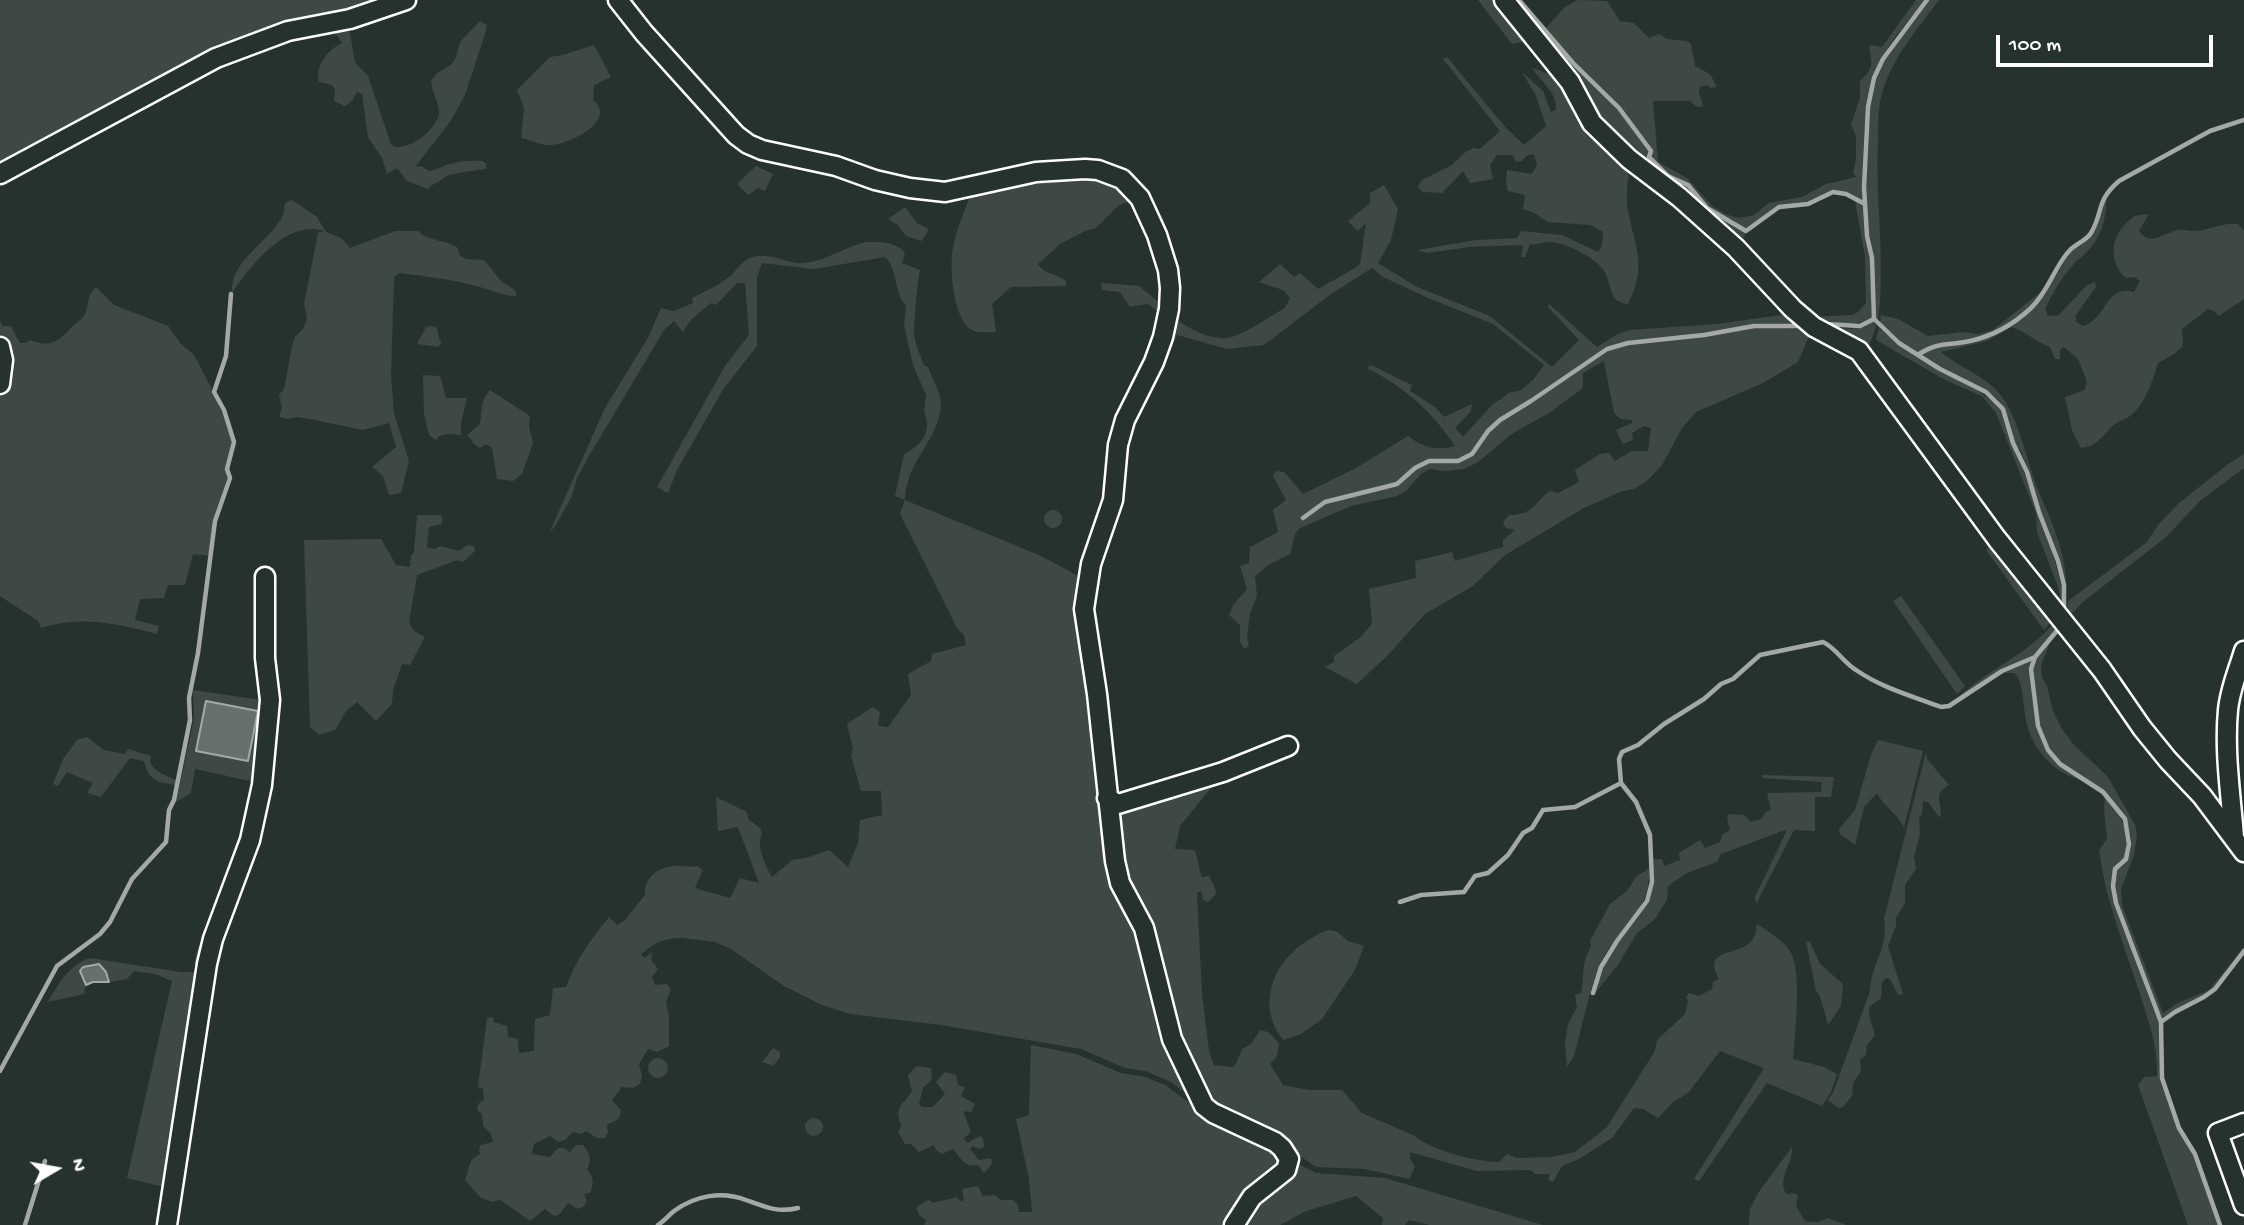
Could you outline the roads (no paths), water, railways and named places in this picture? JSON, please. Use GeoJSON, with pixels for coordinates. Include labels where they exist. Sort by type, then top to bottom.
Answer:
{"type":"FeatureCollection","features":[{"type":"Feature","properties":{"kind":"street"},"geometry":{"type":"LineString","coordinates":[[0,174],[216,58],[299,28],[376,12],[406,0]]}},
{"type":"Feature","properties":{"kind":"street"},"geometry":{"type":"LineString","coordinates":[[618,0],[644,33],[736,135],[762,150],[836,166],[892,185],[945,192],[1036,172],[1085,169],[1122,179],[1140,198],[1157,235],[1170,288],[1163,337],[1154,362],[1125,420],[1118,445],[1113,500],[1094,555],[1086,586],[1084,609],[1120,883],[1144,928],[1172,1039],[1204,1106],[1213,1113],[1275,1142],[1282,1147],[1289,1159],[1286,1170],[1252,1197],[1234,1225]]}},
{"type":"Feature","properties":{"kind":"street"},"geometry":{"type":"LineString","coordinates":[[1504,0],[1563,71],[1592,123],[1629,159],[1679,197],[1736,248],[1793,309],[1814,327],[1858,351],[1997,539],[2102,670],[2142,728],[2239,845]]}},
{"type":"Feature","properties":{"kind":"street"},"geometry":{"type":"LineString","coordinates":[[0,347],[3,360],[0,384]]}},
{"type":"Feature","properties":{"kind":"street"},"geometry":{"type":"LineString","coordinates":[[167,1225],[213,939],[250,840],[262,785],[270,700],[265,658],[265,578]]}},
{"type":"Feature","properties":{"kind":"street"},"geometry":{"type":"LineString","coordinates":[[2239,845],[2230,789],[2228,710],[2234,678],[2244,651]]}},
{"type":"Feature","properties":{"kind":"street"},"geometry":{"type":"LineString","coordinates":[[1107,798],[1118,804],[1150,796],[1223,772],[1288,746]]}},
{"type":"Feature","properties":{"kind":"street"},"geometry":{"type":"LineString","coordinates":[[2244,1123],[2218,1133],[2244,1205]]}},
{"type":"Feature","properties":{"kind":"waterway"},"geometry":{"type":"LineString","coordinates":[[1519,0],[1573,63],[1619,108],[1651,151],[1649,157],[1668,176],[1688,185],[1707,208],[1746,231],[1779,207],[1808,204],[1833,192],[1846,194],[1865,204]]}},
{"type":"Feature","properties":{"kind":"waterway"},"geometry":{"type":"LineString","coordinates":[[1927,0],[1883,59],[1874,78],[1868,107],[1864,187],[1867,236],[1872,258],[1874,319],[1899,343],[1940,369],[1986,392],[2003,409],[2013,443],[2027,472],[2058,561],[2064,585],[2064,615]]}},
{"type":"Feature","properties":{"kind":"waterway"},"geometry":{"type":"LineString","coordinates":[[1919,354],[1939,345],[1987,336],[2018,319],[2043,294],[2065,256],[2091,233],[2111,188],[2210,131],[2244,120]]}},
{"type":"Feature","properties":{"kind":"waterway"},"geometry":{"type":"LineString","coordinates":[[0,1071],[57,966],[100,934],[110,922],[132,879],[166,842],[169,810],[174,800],[190,720],[189,698],[198,653],[215,521],[230,478],[227,469],[234,442],[224,410],[214,392],[226,356],[231,294]]}},
{"type":"Feature","properties":{"kind":"waterway"},"geometry":{"type":"LineString","coordinates":[[1825,324],[1860,326],[1874,319]]}},
{"type":"Feature","properties":{"kind":"waterway"},"geometry":{"type":"LineString","coordinates":[[1303,518],[1325,502],[1397,484],[1415,468],[1429,461],[1458,461],[1472,454],[1488,431],[1500,420],[1607,349],[1628,343],[1704,335],[1754,326],[1804,326]]}},
{"type":"Feature","properties":{"kind":"waterway"},"geometry":{"type":"LineString","coordinates":[[2061,626],[2035,657],[2031,669],[2038,726],[2048,750],[2060,764],[2103,792],[2125,819],[2129,844],[2126,859],[2115,869],[2113,886],[2116,903],[2161,1022],[2162,1078],[2179,1128],[2195,1154],[2220,1225]]}},
{"type":"Feature","properties":{"kind":"waterway"},"geometry":{"type":"LineString","coordinates":[[1593,993],[1601,967],[1647,901],[1652,882],[1650,835],[1636,802],[1621,783],[1619,759],[1622,752],[1638,745],[1721,684],[1733,679],[1760,655],[1823,642],[1851,667],[1876,682],[1941,707],[1949,706],[2002,671],[2035,657]]}},
{"type":"Feature","properties":{"kind":"waterway"},"geometry":{"type":"LineString","coordinates":[[1400,902],[1421,895],[1464,892],[1475,876],[1488,873],[1508,855],[1523,833],[1532,828],[1543,810],[1575,807],[1621,783]]}},
{"type":"Feature","properties":{"kind":"waterway"},"geometry":{"type":"LineString","coordinates":[[2161,1022],[2215,989],[2244,951]]}},
{"type":"Feature","properties":{"kind":"waterway"},"geometry":{"type":"LineString","coordinates":[[25,1225],[45,1161]]}},
{"type":"Feature","properties":{"kind":"waterway"},"geometry":{"type":"LineString","coordinates":[[658,1225],[682,1206],[709,1196],[737,1197],[778,1210],[798,1208]]}}]}
